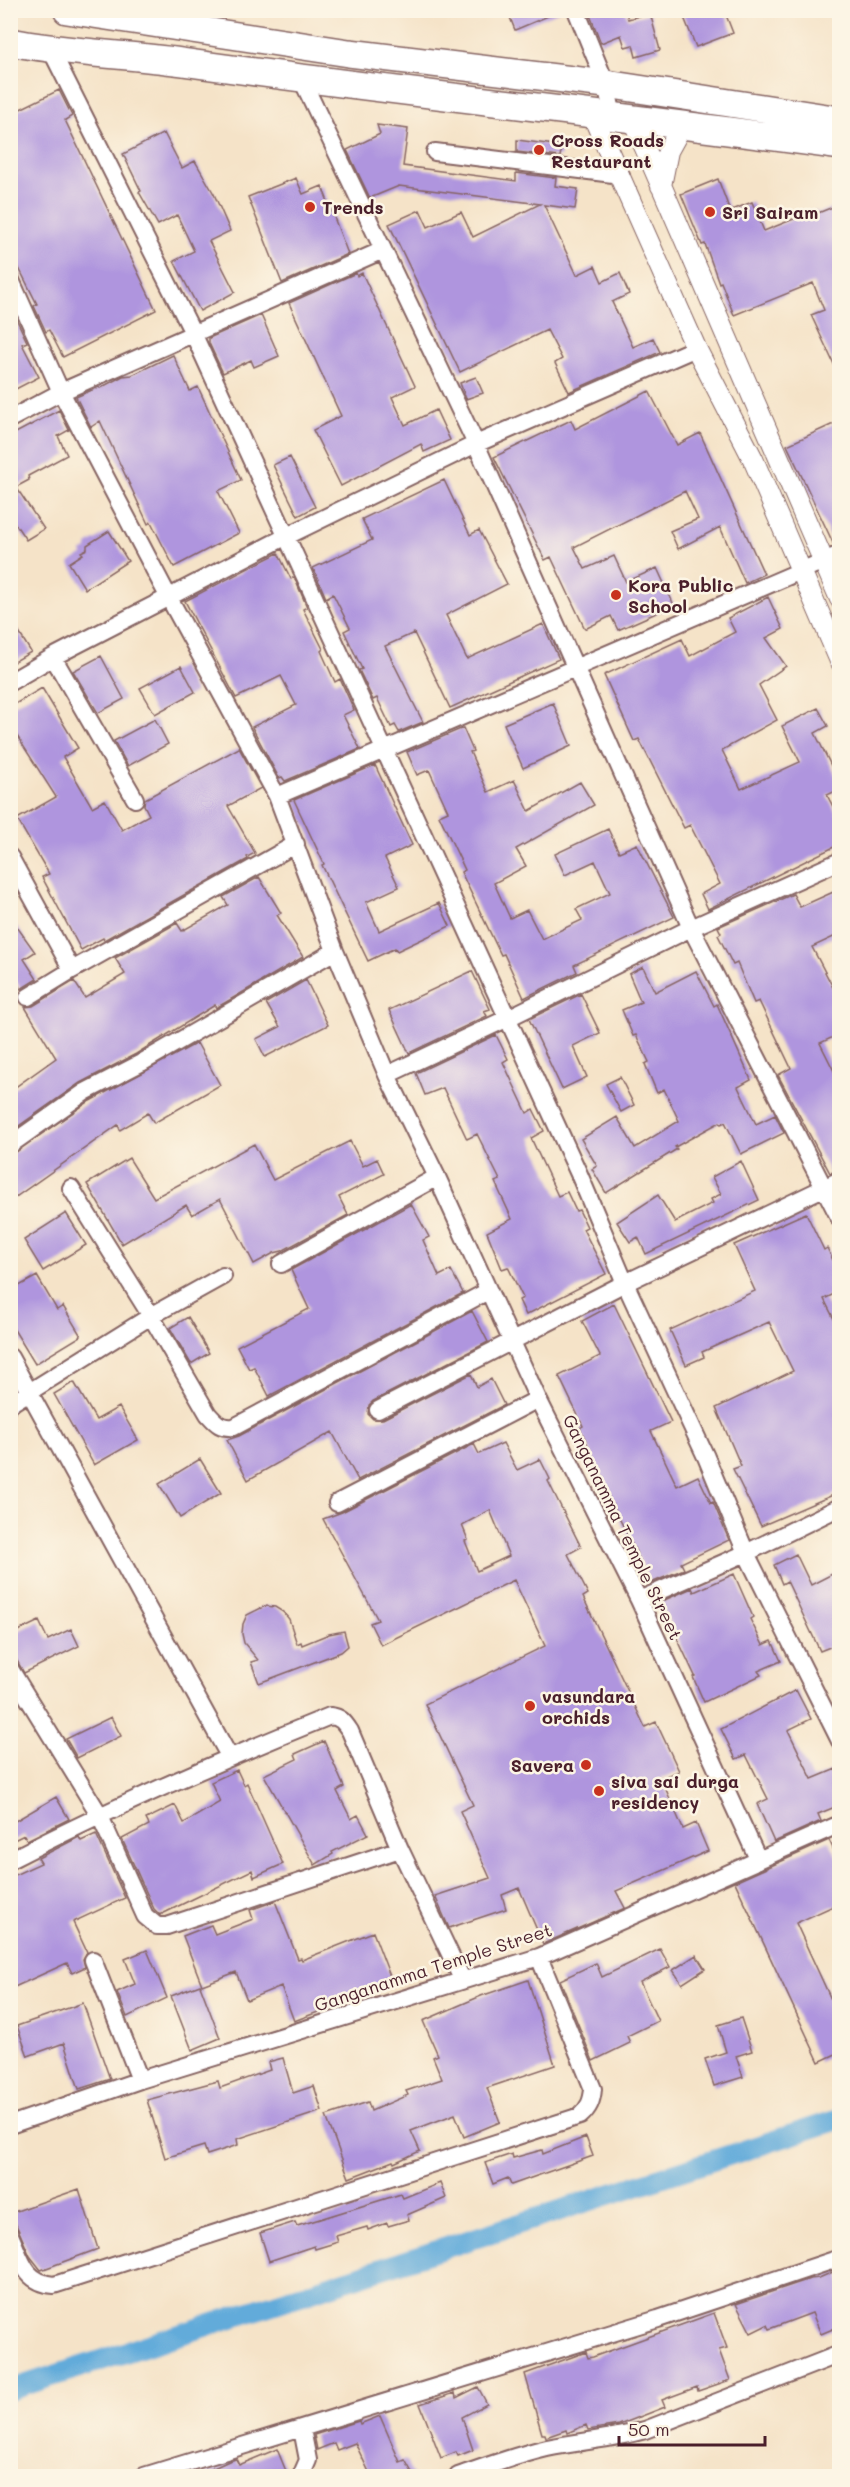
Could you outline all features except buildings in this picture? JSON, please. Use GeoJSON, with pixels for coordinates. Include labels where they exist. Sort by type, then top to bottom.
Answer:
{"type":"FeatureCollection","features":[{"type":"Feature","properties":{"kind":"highway"},"geometry":{"type":"LineString","coordinates":[[67,10],[349,53],[606,84],[840,120]]}},
{"type":"Feature","properties":{"kind":"highway"},"geometry":{"type":"LineString","coordinates":[[10,42],[51,50],[144,57],[302,80],[683,124],[840,146]]}},
{"type":"Feature","properties":{"kind":"street"},"geometry":{"type":"LineString","coordinates":[[576,10],[606,84],[621,175],[696,348],[753,459],[840,660]]}},
{"type":"Feature","properties":{"kind":"street"},"geometry":{"type":"LineString","coordinates":[[51,50],[193,333],[383,751],[508,1018],[625,1282],[706,1457],[746,1553],[840,1741]]}},
{"type":"Feature","properties":{"kind":"street"},"geometry":{"type":"LineString","coordinates":[[302,80],[476,444],[691,928],[832,1183],[840,1219]]}},
{"type":"Feature","properties":{"kind":"street"},"geometry":{"type":"LineString","coordinates":[[612,116],[661,186],[831,558],[840,599]]}},
{"type":"Feature","properties":{"kind":"street"},"geometry":{"type":"LineString","coordinates":[[661,186],[668,151],[683,124]]}},
{"type":"Feature","properties":{"kind":"street"},"geometry":{"type":"LineString","coordinates":[[435,152],[621,175]]}},
{"type":"Feature","properties":{"kind":"street"},"geometry":{"type":"LineString","coordinates":[[654,251],[684,237]]}},
{"type":"Feature","properties":{"kind":"street"},"geometry":{"type":"LineString","coordinates":[[10,419],[61,392],[383,250]]}},
{"type":"Feature","properties":{"kind":"street","name":"Ganganamma Temple Street"},"geometry":{"type":"LineString","coordinates":[[10,278],[61,392],[168,596],[277,796],[335,951],[387,1075],[437,1177],[510,1341],[639,1600],[758,1859],[539,1957],[140,2080],[10,2125]]}},
{"type":"Feature","properties":{"kind":"street"},"geometry":{"type":"LineString","coordinates":[[10,682],[168,596],[287,536],[476,444],[696,348]]}},
{"type":"Feature","properties":{"kind":"street"},"geometry":{"type":"LineString","coordinates":[[277,796],[831,558]]}},
{"type":"Feature","properties":{"kind":"street"},"geometry":{"type":"LineString","coordinates":[[53,657],[135,799]]}},
{"type":"Feature","properties":{"kind":"street"},"geometry":{"type":"LineString","coordinates":[[28,998],[72,970],[296,844]]}},
{"type":"Feature","properties":{"kind":"street"},"geometry":{"type":"LineString","coordinates":[[10,857],[72,970]]}},
{"type":"Feature","properties":{"kind":"street"},"geometry":{"type":"LineString","coordinates":[[387,1075],[691,928],[840,861]]}},
{"type":"Feature","properties":{"kind":"street"},"geometry":{"type":"LineString","coordinates":[[10,1145],[84,1092],[141,1063],[335,951]]}},
{"type":"Feature","properties":{"kind":"street"},"geometry":{"type":"LineString","coordinates":[[281,1264],[437,1177]]}},
{"type":"Feature","properties":{"kind":"street"},"geometry":{"type":"LineString","coordinates":[[378,1410],[625,1282],[832,1183]]}},
{"type":"Feature","properties":{"kind":"street"},"geometry":{"type":"LineString","coordinates":[[71,1188],[151,1316],[208,1414],[218,1425],[225,1428],[234,1427],[488,1291]]}},
{"type":"Feature","properties":{"kind":"street"},"geometry":{"type":"LineString","coordinates":[[10,1404],[151,1316],[223,1276]]}},
{"type":"Feature","properties":{"kind":"street"},"geometry":{"type":"LineString","coordinates":[[10,1357],[229,1756]]}},
{"type":"Feature","properties":{"kind":"street"},"geometry":{"type":"LineString","coordinates":[[337,1503],[538,1399]]}},
{"type":"Feature","properties":{"kind":"street"},"geometry":{"type":"LineString","coordinates":[[639,1600],[746,1553],[840,1507]]}},
{"type":"Feature","properties":{"kind":"street"},"geometry":{"type":"LineString","coordinates":[[10,1669],[99,1814],[145,1916],[157,1926],[167,1926],[400,1849]]}},
{"type":"Feature","properties":{"kind":"street"},"geometry":{"type":"LineString","coordinates":[[10,1860],[99,1814],[229,1756],[330,1716],[337,1717],[343,1720],[350,1731],[400,1849],[462,1979]]}},
{"type":"Feature","properties":{"kind":"street"},"geometry":{"type":"LineString","coordinates":[[758,1859],[840,1824]]}},
{"type":"Feature","properties":{"kind":"street"},"geometry":{"type":"LineString","coordinates":[[10,2235],[27,2273],[41,2284],[54,2285],[580,2116],[587,2110],[592,2100],[593,2089],[539,1957]]}},
{"type":"Feature","properties":{"kind":"street"},"geometry":{"type":"LineString","coordinates":[[93,1960],[140,2080]]}},
{"type":"Feature","properties":{"kind":"street"},"geometry":{"type":"LineString","coordinates":[[144,2476],[647,2323],[840,2258]]}},
{"type":"Feature","properties":{"kind":"street"},"geometry":{"type":"LineString","coordinates":[[458,2476],[506,2459],[550,2448],[621,2437],[645,2430],[840,2354]]}},
{"type":"Feature","properties":{"kind":"street"},"geometry":{"type":"LineString","coordinates":[[301,2476],[308,2460],[302,2429]]}},
{"type":"Feature","properties":{"kind":"waterway"},"geometry":{"type":"LineString","coordinates":[[10,2390],[840,2119]]}},
{"type":"Feature","properties":{"kind":"place","name":"Cross Roads Restaurant"},"geometry":{"type":"Point","coordinates":[539,150]}},
{"type":"Feature","properties":{"kind":"place","name":"Trends"},"geometry":{"type":"Point","coordinates":[310,207]}},
{"type":"Feature","properties":{"kind":"place","name":"Sri Sairam"},"geometry":{"type":"Point","coordinates":[710,212]}},
{"type":"Feature","properties":{"kind":"place","name":"Kora Public School"},"geometry":{"type":"Point","coordinates":[616,595]}},
{"type":"Feature","properties":{"kind":"place","name":"vasundara orchids"},"geometry":{"type":"Point","coordinates":[530,1706]}},
{"type":"Feature","properties":{"kind":"place","name":"Savera"},"geometry":{"type":"Point","coordinates":[586,1765]}},
{"type":"Feature","properties":{"kind":"place","name":"siva sai durga residency"},"geometry":{"type":"Point","coordinates":[599,1791]}}]}
